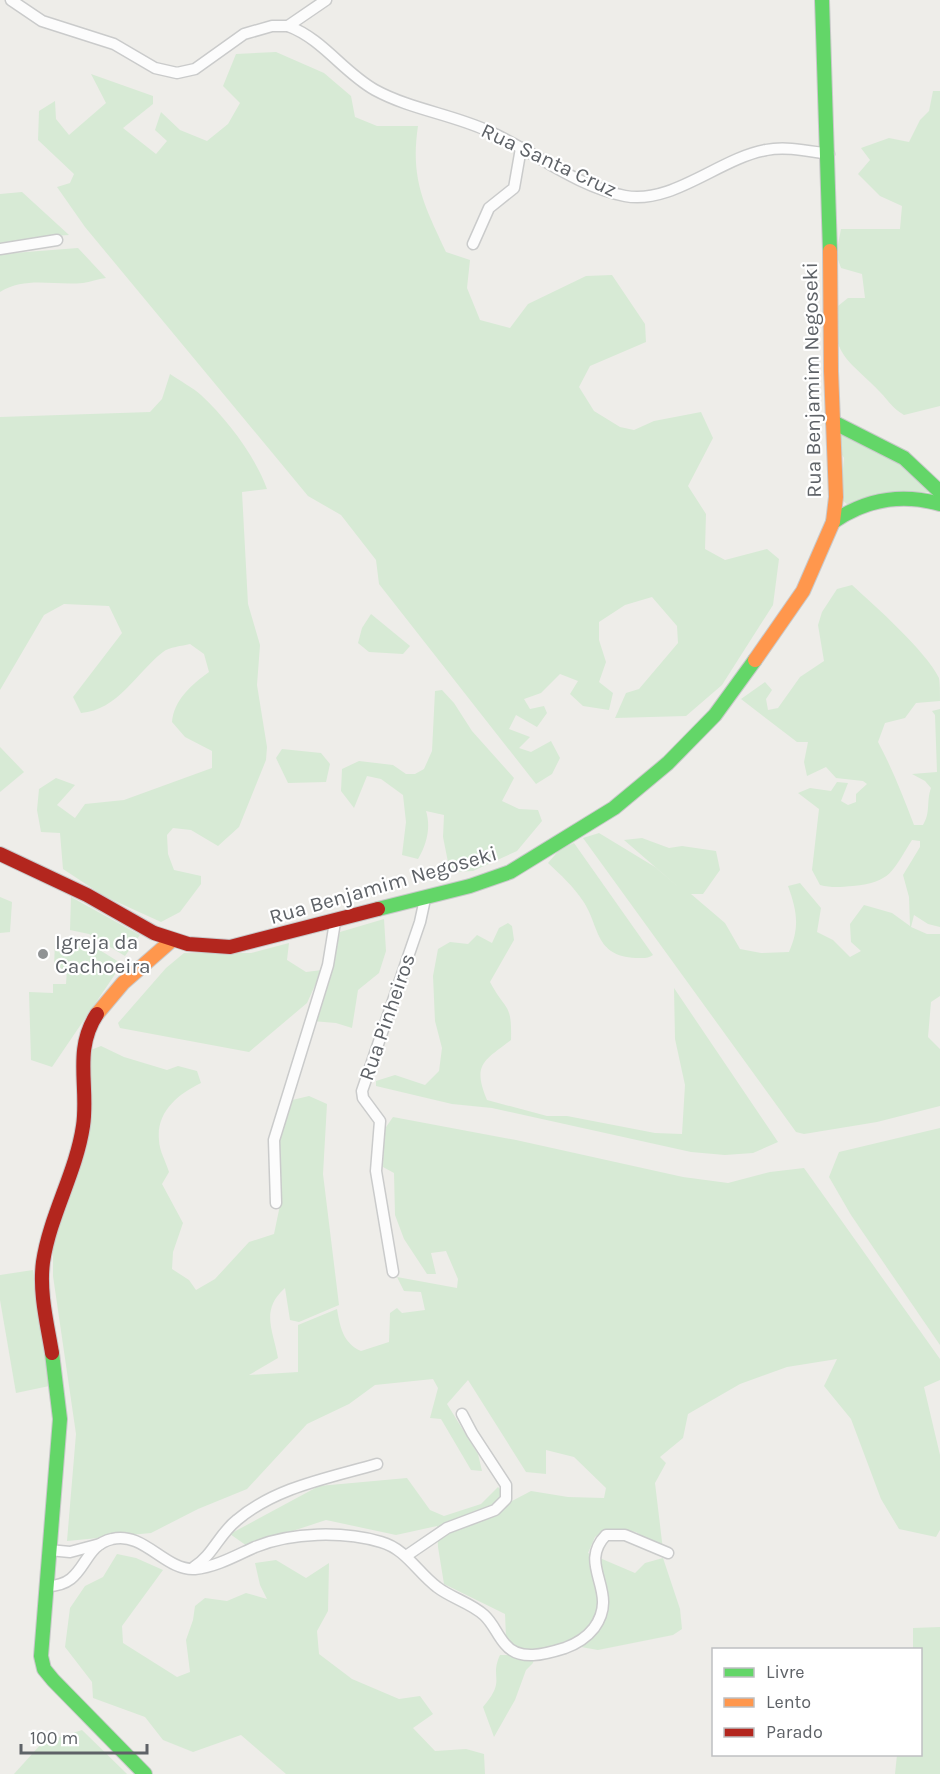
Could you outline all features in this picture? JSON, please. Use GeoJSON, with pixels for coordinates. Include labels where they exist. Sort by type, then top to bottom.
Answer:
{"type":"FeatureCollection","features":[{"type":"Feature","properties":{"kind":"main road","name":"Rua Benjamim Negoseki"},"geometry":{"type":"LineString","coordinates":[[0,854],[89,896],[171,941],[203,948],[230,947],[425,899],[488,881],[536,858],[614,808],[668,763],[715,715],[770,643],[802,591],[833,522],[836,490],[829,154],[822,0]]}},
{"type":"Feature","properties":{"kind":"main road"},"geometry":{"type":"LineString","coordinates":[[833,422],[904,458],[940,492]]}},
{"type":"Feature","properties":{"kind":"main road"},"geometry":{"type":"LineString","coordinates":[[833,522],[856,507],[886,499],[912,498],[940,504]]}},
{"type":"Feature","properties":{"kind":"main road"},"geometry":{"type":"LineString","coordinates":[[145,1774],[44,1669],[41,1638],[58,1466],[60,1399],[44,1299],[43,1264],[48,1239],[66,1197],[79,1148],[84,1109],[82,1062],[86,1033],[117,988],[171,941]]}},
{"type":"Feature","properties":{"kind":"street"},"geometry":{"type":"LineString","coordinates":[[11,0],[42,21],[114,44],[145,63],[167,72],[195,69],[244,34],[272,26],[288,26],[326,0]]}},
{"type":"Feature","properties":{"kind":"street","name":"Rua Santa Cruz"},"geometry":{"type":"LineString","coordinates":[[288,26],[320,45],[375,90],[430,112],[475,125],[588,183],[625,196],[638,197],[664,192],[734,161],[766,150],[792,149],[829,154]]}},
{"type":"Feature","properties":{"kind":"street"},"geometry":{"type":"LineString","coordinates":[[473,244],[489,208],[513,188],[521,148]]}},
{"type":"Feature","properties":{"kind":"street"},"geometry":{"type":"LineString","coordinates":[[0,249],[57,240]]}},
{"type":"Feature","properties":{"kind":"street","name":"Rua Pinheiros"},"geometry":{"type":"LineString","coordinates":[[393,1272],[376,1171],[380,1121],[363,1098],[362,1091],[420,922],[425,899]]}},
{"type":"Feature","properties":{"kind":"street"},"geometry":{"type":"LineString","coordinates":[[276,1203],[274,1140],[328,965],[335,922]]}},
{"type":"Feature","properties":{"kind":"street"},"geometry":{"type":"LineString","coordinates":[[406,1556],[447,1528],[495,1510],[506,1499],[506,1485],[462,1414]]}},
{"type":"Feature","properties":{"kind":"street"},"geometry":{"type":"LineString","coordinates":[[191,1569],[211,1555],[225,1531],[237,1519],[257,1507],[298,1486],[377,1464]]}},
{"type":"Feature","properties":{"kind":"street"},"geometry":{"type":"LineString","coordinates":[[50,1550],[70,1552],[111,1539],[131,1539],[173,1563],[191,1569],[214,1564],[271,1542],[314,1536],[382,1542],[406,1556],[434,1585],[484,1614],[506,1646],[515,1653],[525,1655],[567,1647],[580,1641],[600,1619],[605,1609],[604,1596],[595,1561],[600,1540],[606,1535],[625,1535],[668,1553]]}},
{"type":"Feature","properties":{"kind":"street"},"geometry":{"type":"LineString","coordinates":[[46,1586],[65,1585],[72,1580],[103,1543]]}},
{"type":"Feature","properties":{"kind":"green space"},"geometry":{"type":"Polygon","coordinates":[[[276,52],[324,73],[351,96],[355,117],[377,126],[418,126],[416,161],[425,205],[446,252],[470,260],[467,288],[480,320],[510,328],[528,304],[586,276],[612,275],[645,324],[646,342],[590,366],[579,387],[594,411],[620,427],[634,430],[654,421],[701,412],[713,438],[688,486],[706,514],[705,549],[725,560],[767,549],[779,559],[773,605],[722,685],[686,716],[615,718],[626,693],[639,689],[678,643],[677,626],[652,597],[625,605],[599,622],[599,640],[606,662],[599,682],[613,693],[609,710],[583,706],[570,694],[578,681],[560,674],[541,693],[524,699],[530,709],[544,706],[547,713],[537,727],[516,715],[509,729],[530,737],[519,748],[531,752],[551,741],[560,758],[552,774],[536,784],[379,584],[376,560],[341,515],[308,496],[85,227],[57,187],[70,183],[74,174],[38,140],[39,111],[55,101],[56,119],[69,135],[106,103],[91,74],[153,96],[153,104],[123,128],[156,154],[167,141],[155,130],[161,112],[180,130],[207,141],[228,124],[240,103],[223,86],[236,54],[276,52]]]}},
{"type":"Feature","properties":{"kind":"green space"},"geometry":{"type":"Polygon","coordinates":[[[933,91],[940,91],[940,406],[904,415],[851,364],[839,347],[836,336],[838,306],[848,298],[865,298],[862,274],[841,268],[836,254],[841,229],[900,229],[902,206],[880,196],[858,174],[870,160],[861,148],[889,138],[909,142],[920,120],[929,111],[933,91]]]}},
{"type":"Feature","properties":{"kind":"green space"},"geometry":{"type":"Polygon","coordinates":[[[22,192],[69,235],[38,237],[0,244],[0,194],[22,192]]]}},
{"type":"Feature","properties":{"kind":"green space"},"geometry":{"type":"Polygon","coordinates":[[[78,248],[106,278],[72,284],[20,284],[0,292],[0,254],[78,248]]]}},
{"type":"Feature","properties":{"kind":"green space"},"geometry":{"type":"Polygon","coordinates":[[[170,374],[197,392],[221,415],[248,451],[267,489],[242,492],[248,604],[260,645],[257,685],[267,747],[266,760],[239,827],[218,846],[191,830],[173,828],[167,835],[168,854],[174,870],[201,876],[201,884],[180,912],[161,922],[104,896],[63,869],[60,833],[41,832],[37,810],[39,789],[56,778],[75,785],[57,805],[75,818],[85,804],[124,800],[212,768],[212,751],[185,737],[172,722],[180,700],[196,682],[209,672],[204,654],[190,644],[166,650],[116,698],[106,705],[81,713],[73,697],[122,633],[109,606],[64,604],[44,615],[0,690],[0,417],[150,412],[162,399],[170,374]]]}},
{"type":"Feature","properties":{"kind":"green space"},"geometry":{"type":"Polygon","coordinates":[[[838,431],[896,461],[931,492],[889,492],[848,505],[840,498],[844,458],[839,450],[838,431]]]}},
{"type":"Feature","properties":{"kind":"green space"},"geometry":{"type":"Polygon","coordinates":[[[852,585],[912,642],[939,678],[940,701],[916,703],[905,718],[885,723],[878,742],[914,825],[923,825],[927,816],[931,788],[925,781],[912,774],[937,772],[935,715],[932,711],[940,709],[940,927],[928,924],[914,915],[911,927],[927,934],[940,934],[940,996],[931,1002],[928,1037],[940,1049],[940,1106],[877,1122],[804,1134],[796,1132],[583,838],[599,833],[655,867],[683,891],[624,840],[642,838],[669,848],[682,846],[716,851],[720,870],[703,894],[691,894],[725,923],[740,949],[761,953],[789,952],[795,935],[796,919],[794,903],[788,886],[800,883],[821,908],[817,932],[833,940],[850,957],[861,951],[851,942],[850,924],[864,905],[892,913],[910,926],[909,897],[903,875],[920,847],[920,841],[912,840],[895,867],[884,878],[866,884],[844,887],[820,885],[812,870],[819,809],[798,793],[810,788],[831,791],[837,782],[848,783],[841,801],[848,805],[856,802],[856,794],[867,784],[863,781],[836,778],[826,767],[807,776],[804,762],[808,742],[797,742],[741,699],[765,682],[772,690],[766,699],[768,710],[778,708],[800,677],[824,661],[818,625],[822,612],[837,589],[852,585]]]}},
{"type":"Feature","properties":{"kind":"green space"},"geometry":{"type":"Polygon","coordinates":[[[371,614],[410,646],[403,654],[369,652],[358,643],[362,628],[371,614]]]}},
{"type":"Feature","properties":{"kind":"green space"},"geometry":{"type":"Polygon","coordinates":[[[442,690],[454,703],[472,731],[514,778],[502,801],[519,809],[538,810],[542,821],[517,851],[473,871],[450,872],[443,837],[444,815],[426,811],[427,835],[418,859],[402,855],[406,822],[403,795],[381,779],[367,776],[354,808],[341,791],[342,769],[359,761],[393,765],[406,774],[415,774],[424,769],[432,751],[435,691],[442,690]]]}},
{"type":"Feature","properties":{"kind":"green space"},"geometry":{"type":"Polygon","coordinates":[[[0,747],[24,772],[0,792],[0,747]]]}},
{"type":"Feature","properties":{"kind":"green space"},"geometry":{"type":"Polygon","coordinates":[[[282,749],[321,753],[330,764],[326,782],[288,783],[276,758],[282,749]]]}},
{"type":"Feature","properties":{"kind":"green space"},"geometry":{"type":"Polygon","coordinates":[[[574,843],[653,955],[643,958],[622,956],[605,946],[583,901],[548,863],[560,849],[574,843]]]}},
{"type":"Feature","properties":{"kind":"green space"},"geometry":{"type":"Polygon","coordinates":[[[0,897],[12,902],[10,932],[0,933],[0,897]]]}},
{"type":"Feature","properties":{"kind":"green space"},"geometry":{"type":"Polygon","coordinates":[[[71,897],[140,935],[125,956],[89,934],[70,930],[71,897]]]}},
{"type":"Feature","properties":{"kind":"green space"},"geometry":{"type":"Polygon","coordinates":[[[384,919],[386,951],[379,973],[358,990],[352,1028],[336,1023],[312,1021],[328,980],[340,932],[384,919]]]}},
{"type":"Feature","properties":{"kind":"green space"},"geometry":{"type":"Polygon","coordinates":[[[508,923],[512,926],[514,940],[490,982],[509,1013],[511,1040],[483,1064],[481,1078],[487,1100],[547,1116],[567,1116],[655,1133],[682,1134],[685,1085],[675,1039],[674,988],[778,1142],[753,1153],[725,1155],[691,1152],[492,1108],[452,1104],[376,1086],[376,1081],[395,1075],[425,1085],[439,1071],[442,1048],[435,1021],[433,976],[438,949],[450,942],[468,944],[477,935],[492,943],[499,928],[508,923]]]}},
{"type":"Feature","properties":{"kind":"green space"},"geometry":{"type":"Polygon","coordinates":[[[55,940],[87,942],[122,964],[52,1067],[31,1060],[29,992],[53,993],[53,984],[66,984],[67,969],[54,968],[55,940]]]}},
{"type":"Feature","properties":{"kind":"green space"},"geometry":{"type":"Polygon","coordinates":[[[289,943],[287,960],[306,972],[322,970],[307,1003],[249,1052],[120,1028],[118,1023],[166,968],[184,953],[251,953],[289,943]]]}},
{"type":"Feature","properties":{"kind":"green space"},"geometry":{"type":"Polygon","coordinates":[[[101,1046],[124,1057],[167,1070],[178,1066],[197,1071],[201,1083],[170,1105],[159,1130],[160,1148],[169,1172],[162,1184],[183,1223],[173,1252],[172,1269],[189,1280],[196,1290],[215,1279],[249,1242],[274,1234],[279,1210],[277,1150],[288,1101],[309,1096],[327,1104],[323,1174],[339,1305],[299,1322],[290,1320],[285,1288],[277,1296],[270,1312],[271,1329],[278,1358],[249,1375],[298,1372],[298,1325],[337,1309],[343,1334],[355,1348],[361,1351],[389,1342],[390,1313],[397,1308],[402,1313],[425,1310],[421,1292],[404,1291],[397,1277],[457,1288],[458,1279],[446,1251],[431,1253],[436,1274],[427,1274],[404,1239],[395,1215],[394,1173],[383,1167],[384,1130],[393,1117],[516,1140],[683,1177],[728,1183],[770,1172],[804,1168],[940,1359],[940,1380],[924,1387],[940,1455],[940,1530],[936,1537],[899,1529],[881,1499],[851,1419],[824,1386],[837,1359],[787,1367],[740,1384],[688,1414],[683,1438],[660,1457],[666,1463],[655,1483],[663,1550],[636,1532],[607,1529],[595,1537],[588,1553],[635,1573],[645,1563],[663,1558],[680,1609],[682,1629],[673,1635],[598,1650],[564,1644],[535,1650],[533,1663],[526,1670],[515,1700],[494,1737],[483,1707],[496,1685],[496,1669],[500,1655],[510,1655],[513,1646],[506,1637],[505,1614],[444,1584],[437,1526],[396,1535],[326,1520],[247,1546],[230,1534],[319,1486],[407,1478],[430,1510],[444,1516],[481,1504],[498,1487],[512,1501],[531,1491],[568,1497],[604,1498],[606,1488],[574,1457],[546,1450],[546,1474],[526,1472],[468,1380],[447,1404],[478,1454],[482,1471],[471,1470],[441,1419],[430,1418],[438,1388],[433,1379],[375,1385],[349,1404],[307,1424],[247,1489],[198,1509],[151,1533],[67,1541],[76,1434],[53,1276],[53,1244],[86,1151],[91,1103],[88,1051],[101,1046]]]}},
{"type":"Feature","properties":{"kind":"green space"},"geometry":{"type":"Polygon","coordinates":[[[940,1128],[940,1345],[851,1215],[829,1177],[839,1152],[940,1128]]]}},
{"type":"Feature","properties":{"kind":"green space"},"geometry":{"type":"Polygon","coordinates":[[[33,1270],[54,1385],[16,1393],[0,1300],[0,1275],[33,1270]]]}},
{"type":"Feature","properties":{"kind":"green space"},"geometry":{"type":"Polygon","coordinates":[[[117,1554],[136,1558],[163,1570],[122,1626],[123,1643],[177,1677],[190,1672],[186,1640],[195,1606],[205,1598],[227,1601],[246,1593],[267,1599],[260,1585],[255,1563],[276,1560],[306,1578],[329,1563],[328,1611],[317,1631],[319,1654],[352,1679],[399,1699],[420,1696],[433,1714],[413,1728],[435,1751],[466,1749],[484,1754],[485,1774],[286,1774],[241,1735],[193,1752],[163,1740],[145,1717],[93,1698],[92,1682],[65,1647],[70,1608],[85,1586],[103,1577],[117,1554]]]}},
{"type":"Feature","properties":{"kind":"green space"},"geometry":{"type":"Polygon","coordinates":[[[940,1627],[940,1774],[895,1774],[897,1756],[922,1756],[922,1648],[913,1648],[913,1628],[940,1627]]]}},
{"type":"Feature","properties":{"kind":"green space"},"geometry":{"type":"Polygon","coordinates":[[[82,1730],[127,1774],[14,1774],[42,1743],[82,1730]]]}},
{"type":"Feature","properties":{"kind":"traffic: fast"},"geometry":{"type":"LineString","coordinates":[[822,0],[830,251]]}},
{"type":"Feature","properties":{"kind":"traffic: fast"},"geometry":{"type":"LineString","coordinates":[[833,422],[904,458],[940,492]]}},
{"type":"Feature","properties":{"kind":"traffic: fast"},"geometry":{"type":"LineString","coordinates":[[833,522],[858,508],[884,500],[911,499],[940,504]]}},
{"type":"Feature","properties":{"kind":"traffic: fast"},"geometry":{"type":"LineString","coordinates":[[378,909],[470,886],[510,872],[614,808],[668,763],[715,715],[755,660]]}},
{"type":"Feature","properties":{"kind":"traffic: fast"},"geometry":{"type":"LineString","coordinates":[[52,1353],[60,1419],[41,1656],[44,1669],[53,1680],[145,1774]]}},
{"type":"Feature","properties":{"kind":"traffic: slow"},"geometry":{"type":"LineString","coordinates":[[755,660],[803,591],[833,522],[836,497],[831,371],[830,251]]}},
{"type":"Feature","properties":{"kind":"traffic: slow"},"geometry":{"type":"LineString","coordinates":[[97,1014],[123,983],[171,941]]}},
{"type":"Feature","properties":{"kind":"traffic: jam"},"geometry":{"type":"LineString","coordinates":[[0,854],[87,895],[154,933],[188,944],[230,947],[378,909]]}},
{"type":"Feature","properties":{"kind":"traffic: jam"},"geometry":{"type":"LineString","coordinates":[[52,1353],[43,1296],[43,1262],[51,1228],[80,1143],[84,1111],[84,1055],[90,1028],[97,1014]]}},
{"type":"Feature","properties":{"kind":"place","name":"Igreja da Cachoeira"},"geometry":{"type":"Point","coordinates":[43,954]}}]}
